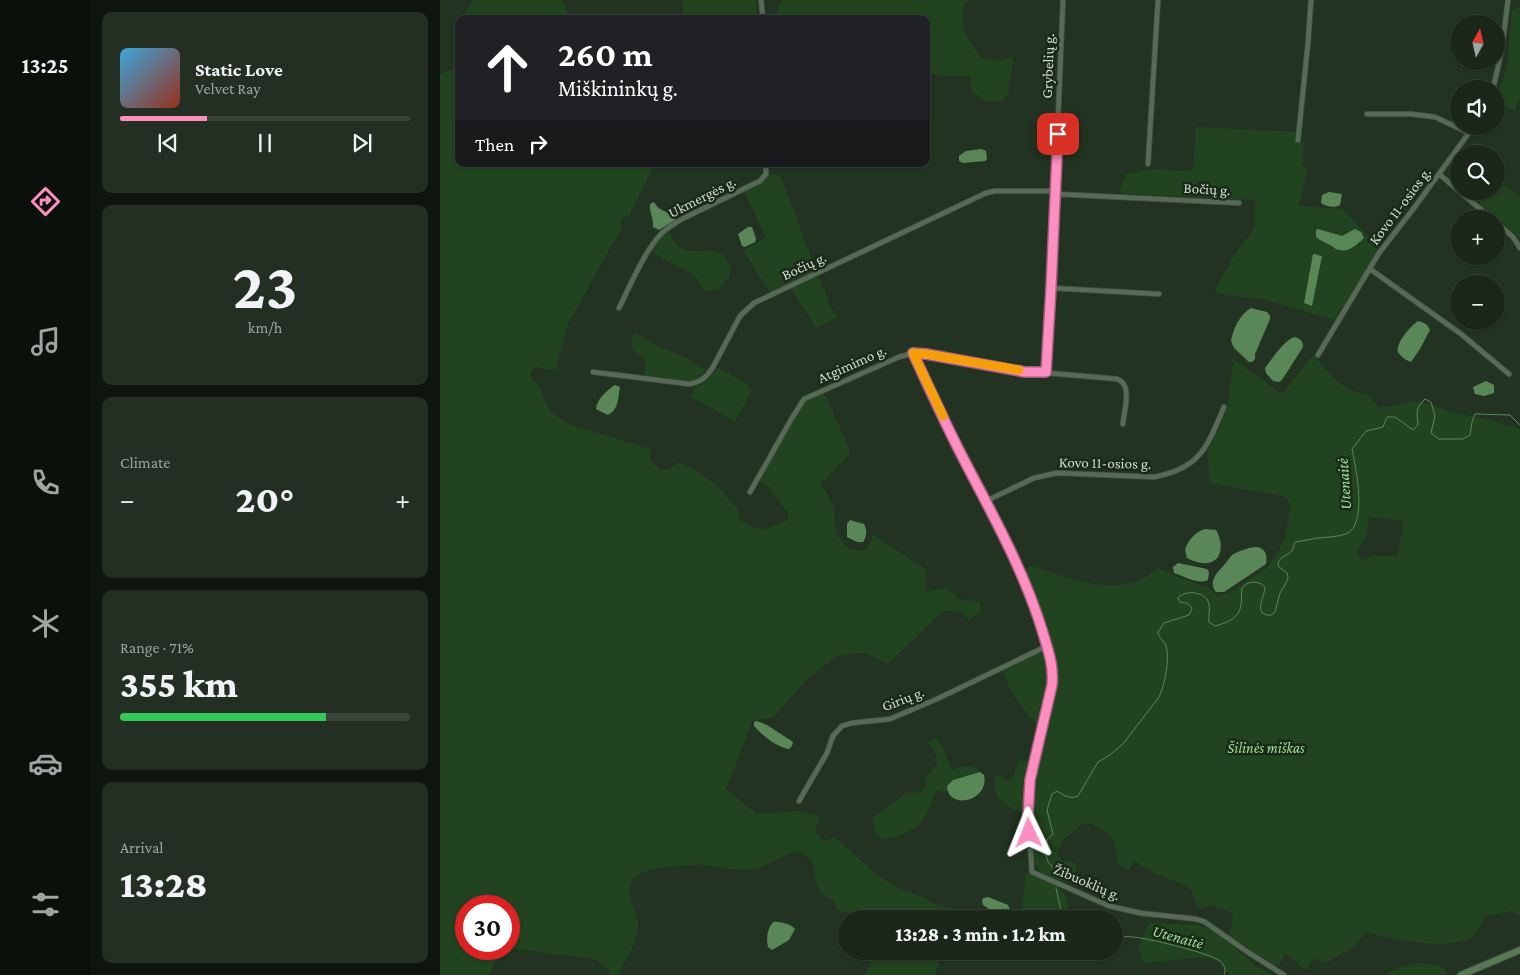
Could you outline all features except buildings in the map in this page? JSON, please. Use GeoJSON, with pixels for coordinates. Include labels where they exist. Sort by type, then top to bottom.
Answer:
{"type":"FeatureCollection","features":[{"type":"Feature","properties":{"kind":"main road"},"geometry":{"type":"LineString","coordinates":[[1461,975],[1520,950]]}},
{"type":"Feature","properties":{"kind":"street"},"geometry":{"type":"LineString","coordinates":[[761,0],[763,15]]}},
{"type":"Feature","properties":{"kind":"street","name":"Grybelių g."},"geometry":{"type":"LineString","coordinates":[[1046,372],[1063,0]]}},
{"type":"Feature","properties":{"kind":"street"},"geometry":{"type":"LineString","coordinates":[[1148,164],[1158,0]]}},
{"type":"Feature","properties":{"kind":"street"},"geometry":{"type":"LineString","coordinates":[[1298,140],[1311,0]]}},
{"type":"Feature","properties":{"kind":"street"},"geometry":{"type":"LineString","coordinates":[[1495,80],[1502,49],[1508,0]]}},
{"type":"Feature","properties":{"kind":"street"},"geometry":{"type":"LineString","coordinates":[[1367,114],[1411,114],[1435,117],[1450,124]]}},
{"type":"Feature","properties":{"kind":"street","name":"Kovo 11-osios g."},"geometry":{"type":"LineString","coordinates":[[1318,355],[1380,253],[1468,135]]}},
{"type":"Feature","properties":{"kind":"street","name":"Ukmergės g."},"geometry":{"type":"LineString","coordinates":[[619,308],[654,242],[660,235],[684,218],[760,181],[766,174],[766,167]]}},
{"type":"Feature","properties":{"kind":"street"},"geometry":{"type":"LineString","coordinates":[[1439,174],[1481,210]]}},
{"type":"Feature","properties":{"kind":"street","name":"Bočių g."},"geometry":{"type":"LineString","coordinates":[[593,372],[690,384],[700,381],[708,374],[740,316],[754,303],[986,193],[995,191],[1055,193],[1238,203]]}},
{"type":"Feature","properties":{"kind":"street"},"geometry":{"type":"LineString","coordinates":[[1505,230],[1520,248]]}},
{"type":"Feature","properties":{"kind":"street"},"geometry":{"type":"LineString","coordinates":[[1370,269],[1461,334],[1509,374]]}},
{"type":"Feature","properties":{"kind":"street"},"geometry":{"type":"LineString","coordinates":[[1051,288],[1160,294]]}},
{"type":"Feature","properties":{"kind":"street"},"geometry":{"type":"LineString","coordinates":[[913,353],[1029,591],[1047,646]]}},
{"type":"Feature","properties":{"kind":"street","name":"Atgimimo g."},"geometry":{"type":"LineString","coordinates":[[750,492],[804,399],[899,357],[913,353],[1025,372],[1046,372],[1121,380],[1125,384],[1126,390],[1123,424]]}},
{"type":"Feature","properties":{"kind":"street","name":"Kovo 11-osios g."},"geometry":{"type":"LineString","coordinates":[[986,501],[1034,478],[1057,473],[1154,477],[1179,470],[1191,464],[1205,449],[1224,407]]}},
{"type":"Feature","properties":{"kind":"street","name":"Girių g."},"geometry":{"type":"LineString","coordinates":[[799,801],[827,753],[833,736],[842,726],[890,719],[937,699],[1047,646]]}},
{"type":"Feature","properties":{"kind":"street","name":"Žibuoklių g."},"geometry":{"type":"LineString","coordinates":[[1047,646],[1051,662],[1052,679],[1030,780],[1028,814],[1032,872],[1096,902],[1116,908],[1140,914],[1196,918],[1206,922],[1246,951],[1284,975]]}},
{"type":"Feature","properties":{"kind":"green space"},"geometry":{"type":"Polygon","coordinates":[[[473,0],[562,0],[569,15],[464,15],[473,0]]]}},
{"type":"Feature","properties":{"kind":"green space"},"geometry":{"type":"Polygon","coordinates":[[[683,0],[756,0],[758,15],[683,15],[683,0]]]}},
{"type":"Feature","properties":{"kind":"green space"},"geometry":{"type":"Polygon","coordinates":[[[783,0],[970,0],[964,4],[962,19],[966,33],[981,58],[998,61],[1010,57],[1013,58],[1008,94],[1002,102],[986,102],[973,92],[970,87],[971,76],[942,76],[930,73],[930,15],[777,15],[778,8],[783,0]]]}},
{"type":"Feature","properties":{"kind":"green space"},"geometry":{"type":"Polygon","coordinates":[[[1520,7],[1520,97],[1515,110],[1505,107],[1505,80],[1502,80],[1507,66],[1512,10],[1520,7]]]}},
{"type":"Feature","properties":{"kind":"green space"},"geometry":{"type":"Polygon","coordinates":[[[455,69],[455,167],[654,167],[629,216],[624,216],[621,223],[622,227],[568,324],[556,369],[549,370],[535,367],[531,371],[530,376],[540,387],[551,412],[568,424],[650,449],[650,460],[660,470],[668,470],[678,462],[700,473],[716,485],[737,508],[740,520],[759,529],[765,529],[786,521],[789,515],[770,488],[760,480],[796,413],[809,399],[824,393],[851,452],[821,484],[833,505],[836,531],[842,542],[851,549],[868,549],[873,535],[927,570],[926,592],[947,588],[961,601],[966,599],[980,603],[982,610],[969,620],[962,612],[943,611],[888,664],[865,653],[836,656],[804,682],[773,718],[753,720],[726,789],[757,814],[801,811],[818,816],[820,824],[817,823],[815,831],[822,840],[829,840],[834,836],[876,874],[900,889],[918,895],[935,904],[959,910],[838,910],[834,900],[826,897],[818,888],[814,865],[811,860],[796,851],[750,870],[727,869],[711,865],[667,867],[645,872],[632,881],[629,892],[637,919],[638,932],[634,945],[619,975],[611,975],[607,967],[594,959],[520,949],[520,895],[455,895],[455,960],[496,960],[489,975],[440,975],[440,74],[455,69]]]}},
{"type":"Feature","properties":{"kind":"green space"},"geometry":{"type":"Polygon","coordinates":[[[1196,127],[1297,132],[1296,141],[1304,143],[1302,165],[1307,173],[1299,206],[1343,209],[1378,248],[1366,272],[1335,320],[1261,299],[1217,293],[1215,289],[1235,254],[1255,227],[1254,200],[1119,193],[1126,174],[1151,169],[1193,171],[1196,127]]]}},
{"type":"Feature","properties":{"kind":"green space"},"geometry":{"type":"Polygon","coordinates":[[[768,174],[776,175],[782,179],[816,271],[770,292],[743,250],[766,238],[744,191],[761,182],[768,174]]]}},
{"type":"Feature","properties":{"kind":"green space"},"geometry":{"type":"Polygon","coordinates":[[[1505,186],[1520,197],[1520,240],[1505,225],[1505,210],[1486,210],[1481,206],[1479,200],[1505,200],[1505,186]]]}},
{"type":"Feature","properties":{"kind":"green space"},"geometry":{"type":"Polygon","coordinates":[[[668,231],[680,248],[690,251],[715,251],[725,257],[729,264],[730,275],[717,290],[705,290],[694,275],[651,252],[668,231]]]}},
{"type":"Feature","properties":{"kind":"green space"},"geometry":{"type":"Polygon","coordinates":[[[817,276],[820,279],[830,307],[838,317],[816,328],[791,289],[817,276]]]}},
{"type":"Feature","properties":{"kind":"green space"},"geometry":{"type":"Polygon","coordinates":[[[636,333],[659,347],[686,358],[707,370],[698,378],[690,381],[644,376],[644,358],[634,351],[632,347],[633,335],[636,333]]]}},
{"type":"Feature","properties":{"kind":"green space","name":"Šilinės miškas"},"geometry":{"type":"Polygon","coordinates":[[[1313,355],[1343,386],[1358,393],[1365,393],[1379,407],[1390,407],[1422,401],[1450,412],[1486,419],[1520,429],[1520,915],[1510,911],[1486,916],[1475,934],[1463,941],[1436,944],[1421,943],[1367,932],[1353,947],[1326,963],[1313,958],[1308,969],[1303,968],[1285,954],[1278,967],[1229,935],[1233,919],[1232,913],[1210,905],[1201,908],[1188,887],[1151,871],[1134,860],[1129,870],[1120,866],[1117,862],[1116,850],[1111,836],[1092,824],[1083,823],[1063,840],[1057,855],[1062,861],[1072,862],[1078,866],[1069,883],[1046,875],[1039,869],[1033,855],[1030,817],[1004,803],[997,795],[995,789],[995,777],[1000,776],[1007,781],[1014,776],[1019,759],[1037,765],[1043,734],[1013,695],[1002,670],[1050,647],[1026,568],[1032,566],[1090,583],[1114,585],[1136,581],[1158,568],[1208,587],[1217,596],[1231,592],[1268,567],[1286,535],[1290,504],[1286,497],[1210,483],[1207,453],[1227,410],[1233,359],[1282,394],[1313,355]],[[1370,517],[1366,536],[1357,552],[1362,561],[1371,556],[1398,556],[1403,521],[1370,517]]]}},
{"type":"Feature","properties":{"kind":"green space"},"geometry":{"type":"Polygon","coordinates":[[[718,368],[741,380],[752,390],[735,421],[691,397],[694,388],[707,381],[718,368]]]}},
{"type":"Feature","properties":{"kind":"green space"},"geometry":{"type":"Polygon","coordinates":[[[936,738],[952,770],[970,766],[980,772],[953,780],[947,786],[947,791],[937,790],[926,816],[918,826],[888,839],[880,837],[875,832],[873,817],[908,792],[920,793],[927,785],[925,783],[928,774],[937,765],[936,756],[929,743],[936,738]]]}},
{"type":"Feature","properties":{"kind":"green space"},"geometry":{"type":"Polygon","coordinates":[[[1026,873],[1056,886],[1067,897],[1067,910],[1022,910],[1026,873]]]}},
{"type":"Feature","properties":{"kind":"green space"},"geometry":{"type":"Polygon","coordinates":[[[1149,923],[1198,925],[1213,930],[1256,966],[1274,975],[1230,975],[1218,961],[1205,957],[1143,963],[1138,947],[1149,923]]]}},
{"type":"Feature","properties":{"kind":"green space"},"geometry":{"type":"Polygon","coordinates":[[[871,960],[939,961],[935,975],[864,975],[869,969],[871,960]]]}},
{"type":"Feature","properties":{"kind":"green space"},"geometry":{"type":"Polygon","coordinates":[[[1417,963],[1438,966],[1448,973],[1444,975],[1385,975],[1396,968],[1417,963]]]}},
{"type":"Feature","properties":{"kind":"shaded area"},"geometry":{"type":"Polygon","coordinates":[[[981,149],[986,151],[987,159],[985,161],[963,163],[959,161],[959,156],[966,151],[981,149]]]}},
{"type":"Feature","properties":{"kind":"shaded area"},"geometry":{"type":"Polygon","coordinates":[[[1329,192],[1342,194],[1340,205],[1330,207],[1321,203],[1322,195],[1329,192]]]}},
{"type":"Feature","properties":{"kind":"shaded area"},"geometry":{"type":"Polygon","coordinates":[[[654,202],[662,210],[677,216],[675,220],[659,230],[653,227],[650,204],[654,202]]]}},
{"type":"Feature","properties":{"kind":"shaded area"},"geometry":{"type":"Polygon","coordinates":[[[748,227],[752,227],[756,239],[755,242],[745,247],[742,246],[738,234],[748,227]]]}},
{"type":"Feature","properties":{"kind":"shaded area"},"geometry":{"type":"Polygon","coordinates":[[[1355,229],[1361,232],[1364,238],[1348,250],[1340,250],[1316,237],[1316,230],[1342,236],[1355,229]]]}},
{"type":"Feature","properties":{"kind":"shaded area"},"geometry":{"type":"Polygon","coordinates":[[[1313,254],[1322,256],[1312,306],[1304,303],[1313,254]]]}},
{"type":"Feature","properties":{"kind":"shaded area"},"geometry":{"type":"Polygon","coordinates":[[[1251,308],[1267,312],[1270,319],[1255,354],[1255,359],[1249,362],[1234,348],[1231,341],[1238,322],[1251,308]]]}},
{"type":"Feature","properties":{"kind":"shaded area"},"geometry":{"type":"Polygon","coordinates":[[[1418,321],[1426,324],[1430,330],[1411,362],[1400,355],[1398,349],[1404,335],[1418,321]]]}},
{"type":"Feature","properties":{"kind":"shaded area"},"geometry":{"type":"Polygon","coordinates":[[[1295,337],[1301,340],[1303,347],[1282,380],[1279,382],[1273,381],[1266,373],[1265,368],[1283,345],[1295,337]]]}},
{"type":"Feature","properties":{"kind":"shaded area"},"geometry":{"type":"Polygon","coordinates":[[[1486,381],[1494,385],[1494,393],[1484,396],[1475,394],[1473,387],[1486,381]]]}},
{"type":"Feature","properties":{"kind":"shaded area"},"geometry":{"type":"Polygon","coordinates":[[[615,385],[620,387],[617,403],[612,413],[608,415],[596,409],[603,395],[615,385]]]}},
{"type":"Feature","properties":{"kind":"shaded area"},"geometry":{"type":"Polygon","coordinates":[[[850,520],[864,524],[866,533],[863,542],[857,542],[847,537],[847,524],[850,520]]]}},
{"type":"Feature","properties":{"kind":"shaded area"},"geometry":{"type":"Polygon","coordinates":[[[1205,529],[1216,530],[1220,540],[1221,550],[1217,559],[1213,562],[1202,563],[1187,558],[1185,550],[1188,543],[1198,532],[1205,529]]]}},
{"type":"Feature","properties":{"kind":"shaded area"},"geometry":{"type":"Polygon","coordinates":[[[1255,547],[1261,548],[1265,552],[1266,564],[1224,592],[1216,592],[1213,584],[1214,577],[1231,556],[1240,551],[1255,547]]]}},
{"type":"Feature","properties":{"kind":"shaded area"},"geometry":{"type":"Polygon","coordinates":[[[1178,563],[1207,569],[1209,572],[1208,580],[1195,581],[1174,573],[1173,567],[1178,563]]]}},
{"type":"Feature","properties":{"kind":"shaded area"},"geometry":{"type":"Polygon","coordinates":[[[757,721],[767,725],[793,742],[792,746],[789,749],[784,748],[770,740],[754,726],[754,722],[757,721]]]}},
{"type":"Feature","properties":{"kind":"shaded area"},"geometry":{"type":"Polygon","coordinates":[[[980,772],[984,775],[984,784],[981,791],[975,796],[968,800],[961,800],[949,794],[947,786],[953,780],[980,772]]]}},
{"type":"Feature","properties":{"kind":"shaded area"},"geometry":{"type":"Polygon","coordinates":[[[988,897],[1008,905],[1010,910],[990,910],[983,905],[982,900],[988,897]]]}},
{"type":"Feature","properties":{"kind":"shaded area"},"geometry":{"type":"Polygon","coordinates":[[[773,922],[785,923],[795,929],[789,940],[772,950],[768,947],[767,937],[773,922]]]}},
{"type":"Feature","properties":{"kind":"waterway","name":"Utenaitė"},"geometry":{"type":"LineString","coordinates":[[1060,879],[1060,875],[1048,862],[1046,855],[1047,840],[1053,834],[1047,810],[1052,794],[1057,791],[1070,797],[1078,796],[1098,762],[1123,744],[1159,697],[1165,679],[1167,651],[1158,632],[1164,623],[1189,615],[1192,609],[1189,604],[1180,602],[1178,598],[1181,595],[1189,593],[1202,595],[1208,601],[1209,622],[1215,626],[1228,622],[1238,614],[1241,605],[1242,589],[1247,584],[1257,582],[1265,588],[1261,604],[1262,613],[1272,615],[1275,612],[1280,593],[1288,578],[1287,573],[1278,566],[1278,563],[1281,558],[1292,551],[1295,542],[1343,535],[1353,529],[1357,520],[1359,495],[1352,449],[1366,431],[1383,427],[1387,417],[1395,417],[1413,430],[1418,425],[1418,408],[1425,399],[1431,402],[1435,416],[1431,433],[1439,439],[1463,439],[1470,435],[1475,414],[1510,415],[1520,425]]}},
{"type":"Feature","properties":{"kind":"waterway","name":"Utenaitė"},"geometry":{"type":"LineString","coordinates":[[1056,888],[1061,910]]}},
{"type":"Feature","properties":{"kind":"waterway","name":"Utenaitė"},"geometry":{"type":"LineString","coordinates":[[1123,937],[1140,938],[1204,954],[1222,963],[1225,968],[1224,975]]}},
{"type":"Feature","properties":{"kind":"slow traffic"},"geometry":{"type":"LineString","coordinates":[[943,416],[913,353],[1019,370]]}},
{"type":"Feature","properties":{"kind":"route"},"geometry":{"type":"LineString","coordinates":[[1029,833],[1030,780],[1052,685],[1051,662],[1036,609],[1024,579],[913,353],[1025,372],[1046,372],[1058,134]]}}]}
